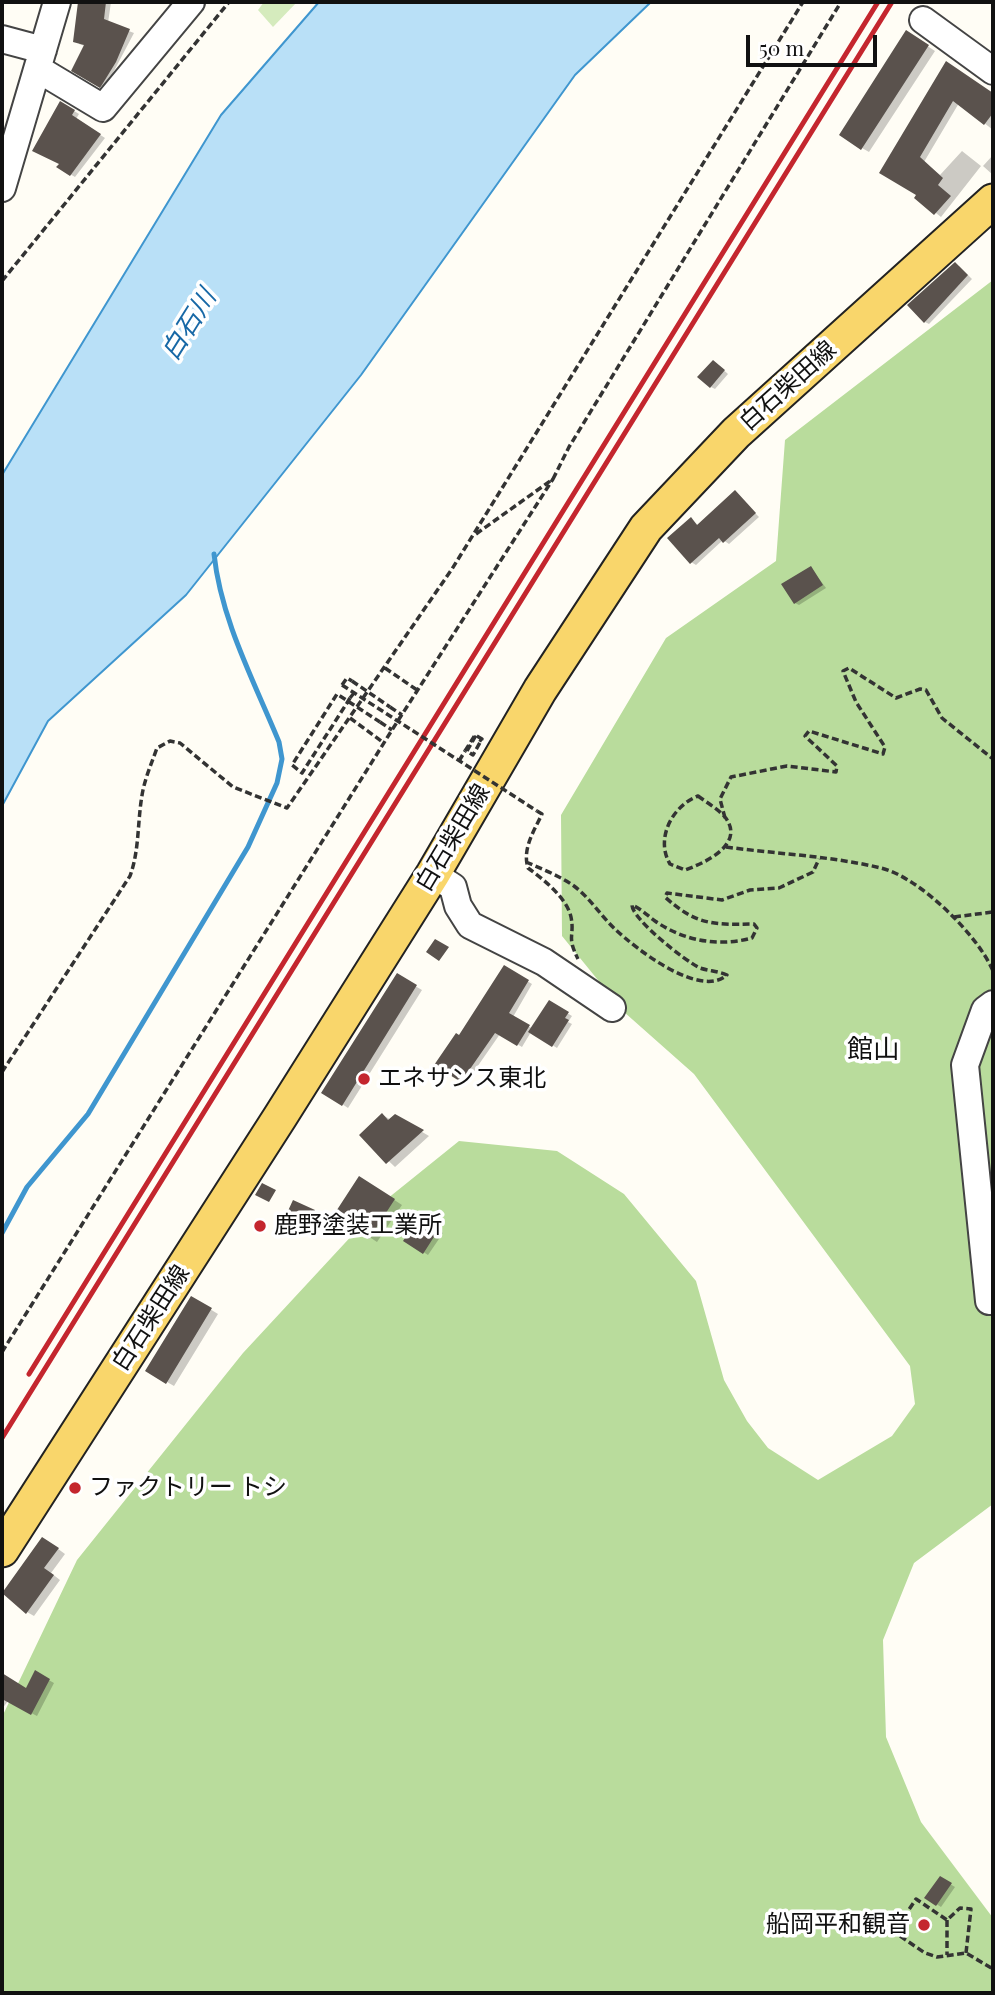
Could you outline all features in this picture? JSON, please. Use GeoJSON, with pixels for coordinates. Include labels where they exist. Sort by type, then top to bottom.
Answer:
{"type":"FeatureCollection","features":[{"type":"Feature","properties":{"kind":"main road","name":"白石柴田線"},"geometry":{"type":"LineString","coordinates":[[2,1550],[433,874],[540,690],[646,528],[736,433],[993,201]]}},
{"type":"Feature","properties":{"kind":"street"},"geometry":{"type":"LineString","coordinates":[[2,188],[57,2]]}},
{"type":"Feature","properties":{"kind":"street"},"geometry":{"type":"LineString","coordinates":[[2,39],[41,60],[103,108],[191,2]]}},
{"type":"Feature","properties":{"kind":"street"},"geometry":{"type":"LineString","coordinates":[[923,20],[989,59]]}},
{"type":"Feature","properties":{"kind":"street"},"geometry":{"type":"LineString","coordinates":[[433,874],[453,887],[458,906],[470,925],[544,962],[612,1008]]}},
{"type":"Feature","properties":{"kind":"street"},"geometry":{"type":"LineString","coordinates":[[989,1301],[965,1065],[985,1010],[993,1004]]}},
{"type":"Feature","properties":{"kind":"path"},"geometry":{"type":"LineString","coordinates":[[2,281],[229,2]]}},
{"type":"Feature","properties":{"kind":"path"},"geometry":{"type":"LineString","coordinates":[[2,1072],[130,876],[136,858],[135,844],[143,790],[157,748],[170,741],[180,743],[233,787],[286,808],[385,668],[472,537],[803,2]]}},
{"type":"Feature","properties":{"kind":"path"},"geometry":{"type":"LineString","coordinates":[[2,1352],[417,690],[553,479],[569,447],[841,2]]}},
{"type":"Feature","properties":{"kind":"path"},"geometry":{"type":"LineString","coordinates":[[472,537],[553,479]]}},
{"type":"Feature","properties":{"kind":"path"},"geometry":{"type":"LineString","coordinates":[[385,668],[417,690]]}},
{"type":"Feature","properties":{"kind":"path"},"geometry":{"type":"LineString","coordinates":[[725,818],[698,796],[685,801],[675,813],[664,844],[670,864],[685,870],[700,865],[726,847],[730,832],[720,799],[731,777],[787,766],[836,772],[837,766],[805,736],[809,731],[883,754],[885,747],[856,702],[844,671],[849,668],[896,698],[920,689],[926,690],[942,718],[993,759]]}},
{"type":"Feature","properties":{"kind":"path"},"geometry":{"type":"LineString","coordinates":[[402,715],[347,678],[342,685],[542,814],[528,843],[526,862],[567,907],[571,920],[569,941],[580,964]]}},
{"type":"Feature","properties":{"kind":"path"},"geometry":{"type":"LineString","coordinates":[[354,693],[350,698],[347,703],[302,773],[292,765],[337,694],[348,701],[358,708],[392,730]]}},
{"type":"Feature","properties":{"kind":"path"},"geometry":{"type":"LineString","coordinates":[[350,718],[384,743]]}},
{"type":"Feature","properties":{"kind":"path"},"geometry":{"type":"LineString","coordinates":[[459,761],[475,735],[482,739],[472,755],[467,751],[475,737],[482,741],[474,755]]}},
{"type":"Feature","properties":{"kind":"path"},"geometry":{"type":"LineString","coordinates":[[726,847],[883,869],[922,890],[954,917],[989,961],[993,971]]}},
{"type":"Feature","properties":{"kind":"path"},"geometry":{"type":"LineString","coordinates":[[526,862],[574,886],[616,930],[651,958],[702,981],[720,981],[727,975],[701,968],[677,953],[636,915],[632,905],[670,930],[691,938],[714,943],[738,942],[752,938],[757,928],[754,924],[718,925],[696,921],[665,897],[667,892],[722,900],[750,890],[779,888],[813,872],[819,859]]}},
{"type":"Feature","properties":{"kind":"path"},"geometry":{"type":"LineString","coordinates":[[954,917],[993,912]]}},
{"type":"Feature","properties":{"kind":"path"},"geometry":{"type":"LineString","coordinates":[[947,1920],[916,1899],[894,1932],[925,1953],[937,1957],[966,1953],[993,1969]]}},
{"type":"Feature","properties":{"kind":"path"},"geometry":{"type":"LineString","coordinates":[[947,1955],[947,1920],[960,1908],[971,1909],[966,1953]]}},
{"type":"Feature","properties":{"kind":"green space"},"geometry":{"type":"Polygon","coordinates":[[[264,2],[297,2],[273,27],[258,10],[264,2]]]}},
{"type":"Feature","properties":{"kind":"green space"},"geometry":{"type":"Polygon","coordinates":[[[993,280],[993,1504],[914,1563],[883,1640],[886,1737],[921,1822],[993,1918],[993,1993],[2,1993],[2,1717],[77,1560],[243,1353],[382,1203],[459,1141],[557,1151],[624,1194],[696,1281],[724,1380],[747,1421],[768,1448],[818,1480],[892,1436],[915,1404],[910,1366],[694,1074],[624,1012],[562,936],[561,815],[666,638],[776,561],[785,440],[993,280]]]}},
{"type":"Feature","properties":{"kind":"water","name":"白石川"},"geometry":{"type":"Polygon","coordinates":[[[319,2],[651,2],[575,75],[361,375],[186,595],[48,721],[2,806],[2,475],[221,115],[319,2]]]}},
{"type":"Feature","properties":{"kind":"building"},"geometry":{"type":"Polygon","coordinates":[[[78,2],[106,2],[104,19],[130,29],[116,62],[100,88],[71,71],[84,45],[73,42],[78,2]]]}},
{"type":"Feature","properties":{"kind":"building"},"geometry":{"type":"Polygon","coordinates":[[[906,30],[929,45],[861,150],[839,135],[906,30]]]}},
{"type":"Feature","properties":{"kind":"building"},"geometry":{"type":"Polygon","coordinates":[[[946,61],[993,93],[993,113],[984,125],[953,101],[920,157],[943,178],[938,185],[951,196],[934,215],[914,198],[916,195],[879,173],[946,61]]]}},
{"type":"Feature","properties":{"kind":"building"},"geometry":{"type":"Polygon","coordinates":[[[60,101],[75,110],[72,115],[101,134],[70,176],[56,167],[59,164],[32,151],[60,101]]]}},
{"type":"Feature","properties":{"kind":"building"},"geometry":{"type":"Polygon","coordinates":[[[955,262],[968,275],[924,323],[907,305],[955,262]]]}},
{"type":"Feature","properties":{"kind":"building"},"geometry":{"type":"Polygon","coordinates":[[[713,360],[725,370],[710,388],[697,377],[713,360]]]}},
{"type":"Feature","properties":{"kind":"building"},"geometry":{"type":"Polygon","coordinates":[[[735,490],[756,513],[723,543],[719,538],[690,564],[667,538],[691,517],[697,525],[735,490]]]}},
{"type":"Feature","properties":{"kind":"building"},"geometry":{"type":"Polygon","coordinates":[[[811,566],[823,585],[794,604],[781,584],[811,566]]]}},
{"type":"Feature","properties":{"kind":"building"},"geometry":{"type":"Polygon","coordinates":[[[435,939],[449,947],[439,961],[426,952],[435,939]]]}},
{"type":"Feature","properties":{"kind":"building"},"geometry":{"type":"Polygon","coordinates":[[[504,965],[529,980],[509,1013],[530,1025],[517,1046],[495,1033],[461,1082],[445,1072],[440,1079],[430,1071],[456,1033],[459,1035],[504,965]]]}},
{"type":"Feature","properties":{"kind":"building"},"geometry":{"type":"Polygon","coordinates":[[[397,973],[417,985],[342,1106],[321,1093],[397,973]]]}},
{"type":"Feature","properties":{"kind":"building"},"geometry":{"type":"Polygon","coordinates":[[[549,1000],[569,1012],[565,1018],[569,1020],[552,1047],[528,1032],[549,1000]]]}},
{"type":"Feature","properties":{"kind":"building"},"geometry":{"type":"Polygon","coordinates":[[[382,1113],[388,1120],[395,1114],[424,1130],[386,1164],[359,1135],[382,1113]]]}},
{"type":"Feature","properties":{"kind":"building"},"geometry":{"type":"Polygon","coordinates":[[[359,1176],[395,1199],[369,1239],[333,1216],[359,1176]]]}},
{"type":"Feature","properties":{"kind":"building"},"geometry":{"type":"Polygon","coordinates":[[[262,1183],[276,1190],[269,1202],[255,1195],[262,1183]]]}},
{"type":"Feature","properties":{"kind":"building"},"geometry":{"type":"Polygon","coordinates":[[[293,1200],[315,1210],[310,1223],[287,1213],[293,1200]]]}},
{"type":"Feature","properties":{"kind":"building"},"geometry":{"type":"Polygon","coordinates":[[[419,1216],[439,1229],[423,1254],[403,1241],[419,1216]]]}},
{"type":"Feature","properties":{"kind":"building"},"geometry":{"type":"Polygon","coordinates":[[[191,1296],[212,1308],[166,1384],[145,1371],[191,1296]]]}},
{"type":"Feature","properties":{"kind":"building"},"geometry":{"type":"Polygon","coordinates":[[[42,1537],[59,1548],[44,1568],[54,1575],[26,1614],[2,1593],[42,1537]]]}},
{"type":"Feature","properties":{"kind":"building"},"geometry":{"type":"Polygon","coordinates":[[[35,1670],[50,1679],[31,1715],[2,1699],[2,1673],[26,1688],[35,1670]]]}},
{"type":"Feature","properties":{"kind":"building"},"geometry":{"type":"Polygon","coordinates":[[[940,1876],[952,1883],[936,1906],[924,1898],[940,1876]]]}},
{"type":"Feature","properties":{"kind":"waterway"},"geometry":{"type":"LineString","coordinates":[[2,1233],[27,1187],[88,1114],[248,847],[277,783],[282,759],[279,742],[231,626],[214,554]]}},
{"type":"Feature","properties":{"kind":"railway"},"geometry":{"type":"LineString","coordinates":[[29,1374],[878,2]]}},
{"type":"Feature","properties":{"kind":"railway"},"geometry":{"type":"LineString","coordinates":[[2,1438],[892,2]]}},
{"type":"Feature","properties":{"kind":"place","name":"エネサンス東北"},"geometry":{"type":"Point","coordinates":[364,1079]}},
{"type":"Feature","properties":{"kind":"place","name":"鹿野塗装工業所"},"geometry":{"type":"Point","coordinates":[260,1226]}},
{"type":"Feature","properties":{"kind":"place","name":"ファクトリー トシ"},"geometry":{"type":"Point","coordinates":[75,1488]}},
{"type":"Feature","properties":{"kind":"place","name":"船岡平和観音"},"geometry":{"type":"Point","coordinates":[924,1925]}},
{"type":"Feature","properties":{"kind":"district","name":"館山"},"geometry":{"type":"Point","coordinates":[873,1050]}}]}
